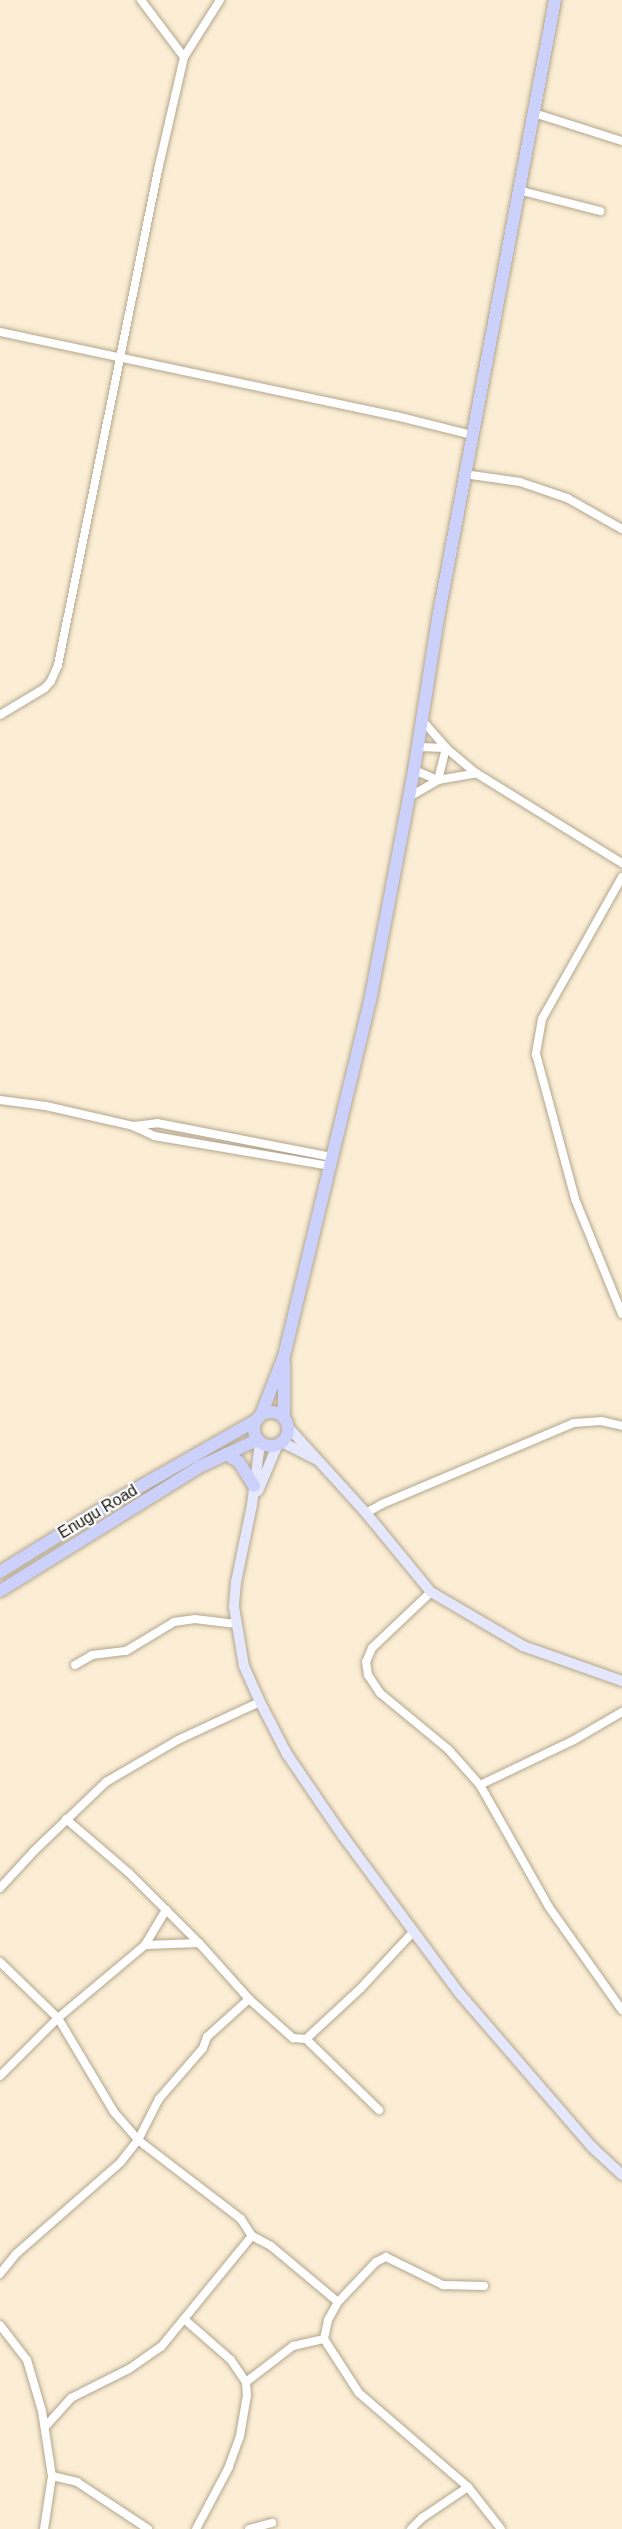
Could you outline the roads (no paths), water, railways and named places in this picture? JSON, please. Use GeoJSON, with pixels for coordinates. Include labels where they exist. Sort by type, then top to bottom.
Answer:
{"type":"FeatureCollection","features":[{"type":"Feature","properties":{"kind":"main road"},"geometry":{"type":"LineString","coordinates":[[555,0],[464,474],[414,770],[370,1001],[284,1356],[254,1430],[259,1441],[252,1505],[236,1582],[236,1624],[244,1666],[260,1702],[287,1754],[343,1836],[468,2003],[592,2147],[622,2175]]}},
{"type":"Feature","properties":{"kind":"main road"},"geometry":{"type":"LineString","coordinates":[[252,1505],[286,1423],[284,1356]]}},
{"type":"Feature","properties":{"kind":"main road"},"geometry":{"type":"LineString","coordinates":[[259,1418],[273,1412],[286,1423],[366,1513],[431,1592],[523,1646],[622,1681]]}},
{"type":"Feature","properties":{"kind":"main road","name":"Enugu Road"},"geometry":{"type":"LineString","coordinates":[[0,1572],[106,1506],[259,1418]]}},
{"type":"Feature","properties":{"kind":"main road"},"geometry":{"type":"LineString","coordinates":[[0,1590],[143,1500],[226,1454],[259,1441],[279,1444],[316,1459]]}},
{"type":"Feature","properties":{"kind":"main road"},"geometry":{"type":"LineString","coordinates":[[226,1454],[239,1462],[254,1486]]}},
{"type":"Feature","properties":{"kind":"street"},"geometry":{"type":"LineString","coordinates":[[141,0],[184,57]]}},
{"type":"Feature","properties":{"kind":"street"},"geometry":{"type":"LineString","coordinates":[[0,715],[45,688],[58,665],[184,57],[220,0]]}},
{"type":"Feature","properties":{"kind":"street"},"geometry":{"type":"LineString","coordinates":[[534,113],[622,141]]}},
{"type":"Feature","properties":{"kind":"street"},"geometry":{"type":"LineString","coordinates":[[518,190],[600,211]]}},
{"type":"Feature","properties":{"kind":"street"},"geometry":{"type":"LineString","coordinates":[[0,332],[396,416],[472,435]]}},
{"type":"Feature","properties":{"kind":"street"},"geometry":{"type":"LineString","coordinates":[[464,474],[520,482],[567,498],[622,529]]}},
{"type":"Feature","properties":{"kind":"street"},"geometry":{"type":"LineString","coordinates":[[422,720],[446,748],[476,773],[622,863]]}},
{"type":"Feature","properties":{"kind":"street"},"geometry":{"type":"LineString","coordinates":[[418,747],[446,748]]}},
{"type":"Feature","properties":{"kind":"street"},"geometry":{"type":"LineString","coordinates":[[438,780],[446,748]]}},
{"type":"Feature","properties":{"kind":"street"},"geometry":{"type":"LineString","coordinates":[[414,770],[438,780]]}},
{"type":"Feature","properties":{"kind":"street"},"geometry":{"type":"LineString","coordinates":[[409,797],[438,780],[476,773]]}},
{"type":"Feature","properties":{"kind":"street"},"geometry":{"type":"LineString","coordinates":[[621,1308],[575,1199],[536,1054],[542,1019],[622,877]]}},
{"type":"Feature","properties":{"kind":"street"},"geometry":{"type":"LineString","coordinates":[[0,1100],[46,1106],[133,1126],[154,1136],[331,1161]]}},
{"type":"Feature","properties":{"kind":"street"},"geometry":{"type":"LineString","coordinates":[[133,1126],[157,1123],[331,1161]]}},
{"type":"Feature","properties":{"kind":"street"},"geometry":{"type":"LineString","coordinates":[[366,1513],[382,1504],[574,1423],[601,1421],[622,1426]]}},
{"type":"Feature","properties":{"kind":"street"},"geometry":{"type":"LineString","coordinates":[[431,1592],[372,1648],[366,1662],[368,1675],[380,1693],[448,1749],[480,1785],[549,1907],[622,2010]]}},
{"type":"Feature","properties":{"kind":"street"},"geometry":{"type":"LineString","coordinates":[[75,1665],[92,1655],[126,1651],[174,1622],[195,1619],[236,1624]]}},
{"type":"Feature","properties":{"kind":"street"},"geometry":{"type":"LineString","coordinates":[[0,1888],[106,1782],[178,1740],[260,1702]]}},
{"type":"Feature","properties":{"kind":"street"},"geometry":{"type":"LineString","coordinates":[[480,1785],[574,1740],[622,1712]]}},
{"type":"Feature","properties":{"kind":"street"},"geometry":{"type":"LineString","coordinates":[[66,1820],[129,1873],[199,1943],[249,1999],[293,2038],[306,2039],[379,2110]]}},
{"type":"Feature","properties":{"kind":"street"},"geometry":{"type":"LineString","coordinates":[[0,2076],[58,2018],[145,1945],[166,1910]]}},
{"type":"Feature","properties":{"kind":"street"},"geometry":{"type":"LineString","coordinates":[[306,2039],[361,1988],[414,1931]]}},
{"type":"Feature","properties":{"kind":"street"},"geometry":{"type":"LineString","coordinates":[[145,1945],[199,1943]]}},
{"type":"Feature","properties":{"kind":"street"},"geometry":{"type":"LineString","coordinates":[[0,1962],[58,2018],[114,2112],[138,2140],[241,2219],[252,2235],[271,2246],[338,2302]]}},
{"type":"Feature","properties":{"kind":"street"},"geometry":{"type":"LineString","coordinates":[[0,2274],[16,2254],[120,2162],[138,2140],[159,2099],[203,2048],[207,2037],[249,1999]]}},
{"type":"Feature","properties":{"kind":"street"},"geometry":{"type":"LineString","coordinates":[[45,2427],[71,2398],[129,2369],[161,2347],[252,2235]]}},
{"type":"Feature","properties":{"kind":"street"},"geometry":{"type":"LineString","coordinates":[[484,2286],[444,2285],[386,2257],[376,2262],[338,2302],[328,2320],[324,2339],[359,2393],[468,2487],[501,2529]]}},
{"type":"Feature","properties":{"kind":"street"},"geometry":{"type":"LineString","coordinates":[[184,2319],[231,2360],[246,2382],[247,2395],[240,2436],[229,2467],[196,2529]]}},
{"type":"Feature","properties":{"kind":"street"},"geometry":{"type":"LineString","coordinates":[[0,2325],[27,2360],[45,2427],[52,2476],[44,2529]]}},
{"type":"Feature","properties":{"kind":"street"},"geometry":{"type":"LineString","coordinates":[[246,2382],[294,2346],[324,2339]]}},
{"type":"Feature","properties":{"kind":"street"},"geometry":{"type":"LineString","coordinates":[[52,2476],[77,2482],[148,2529]]}},
{"type":"Feature","properties":{"kind":"street"},"geometry":{"type":"LineString","coordinates":[[411,2529],[422,2518],[468,2487]]}},
{"type":"Feature","properties":{"kind":"street"},"geometry":{"type":"LineString","coordinates":[[249,2529],[272,2523]]}}]}
